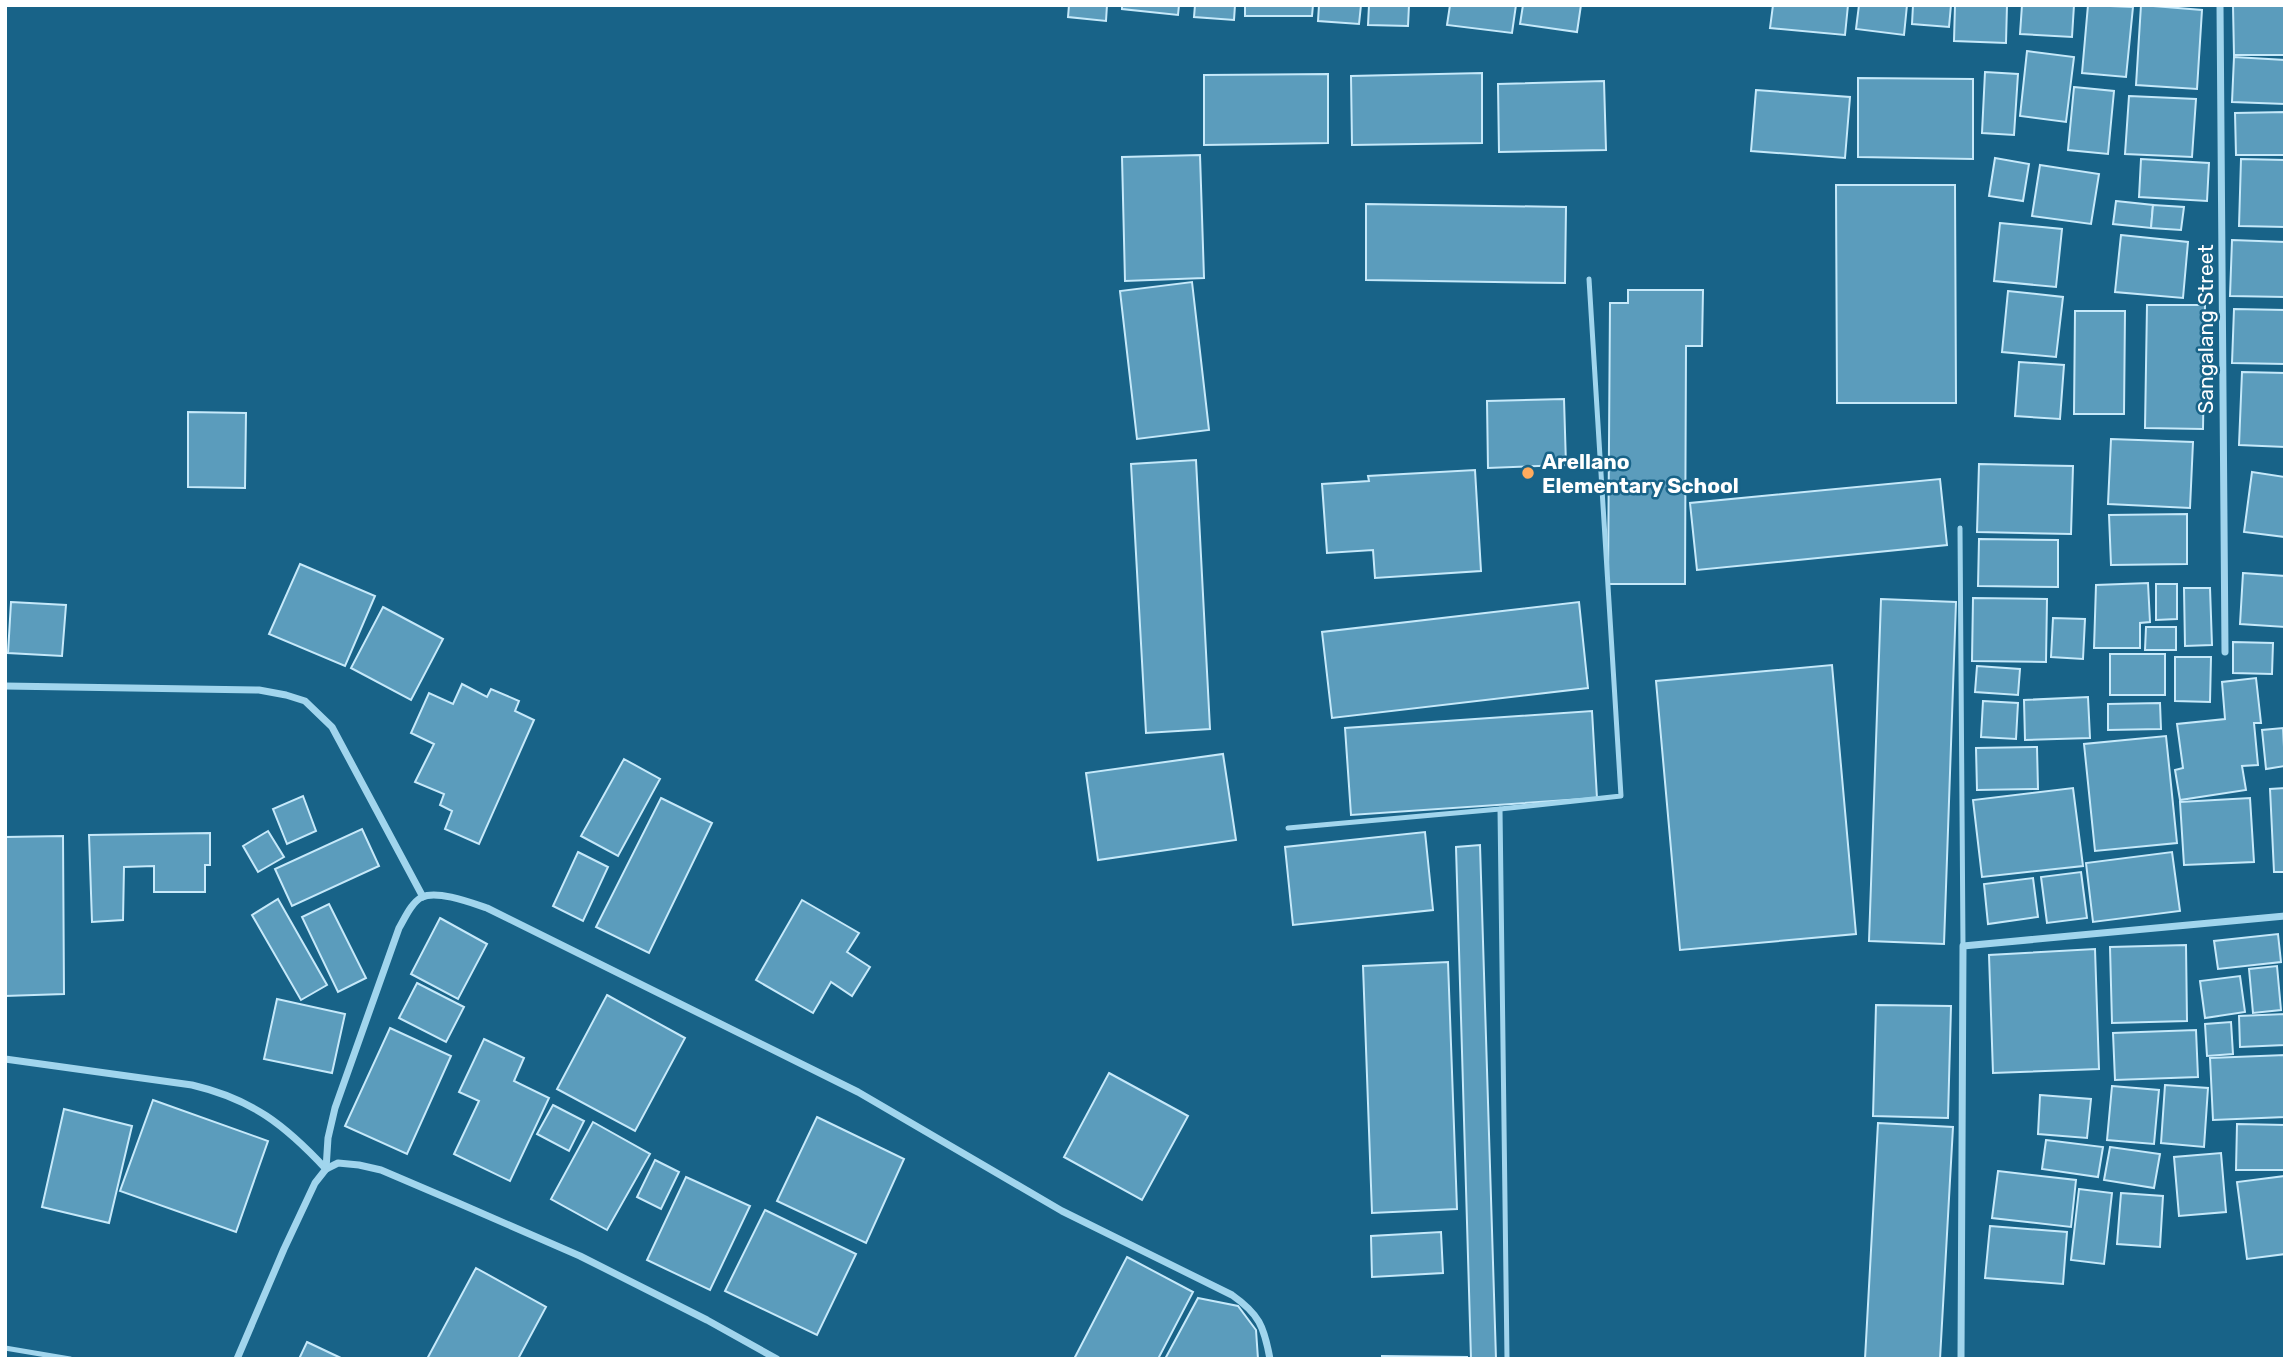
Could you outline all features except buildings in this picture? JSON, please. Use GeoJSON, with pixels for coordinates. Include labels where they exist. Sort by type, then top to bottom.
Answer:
{"type":"FeatureCollection","features":[{"type":"Feature","properties":{"kind":"street","name":"Sangalang Street"},"geometry":{"type":"LineString","coordinates":[[2220,5],[2225,652]]}},
{"type":"Feature","properties":{"kind":"street"},"geometry":{"type":"LineString","coordinates":[[5,686],[259,691],[305,701],[332,727],[423,897]]}},
{"type":"Feature","properties":{"kind":"street"},"geometry":{"type":"LineString","coordinates":[[326,1169],[328,1138],[335,1108],[399,928],[410,908],[423,897],[442,895],[488,908],[858,1092],[1062,1211],[1232,1295],[1258,1317],[1265,1332],[1270,1359]]}},
{"type":"Feature","properties":{"kind":"street"},"geometry":{"type":"LineString","coordinates":[[1961,1359],[1963,946],[2285,916]]}},
{"type":"Feature","properties":{"kind":"street"},"geometry":{"type":"LineString","coordinates":[[5,1059],[192,1085],[216,1091],[258,1109],[297,1138],[326,1169]]}},
{"type":"Feature","properties":{"kind":"street"},"geometry":{"type":"LineString","coordinates":[[237,1359],[315,1183],[326,1169],[338,1163],[381,1170],[580,1256],[777,1359]]}},
{"type":"Feature","properties":{"kind":"lane"},"geometry":{"type":"LineString","coordinates":[[1288,828],[1621,796],[1589,279]]}},
{"type":"Feature","properties":{"kind":"lane"},"geometry":{"type":"LineString","coordinates":[[1960,528],[1963,946]]}},
{"type":"Feature","properties":{"kind":"lane"},"geometry":{"type":"LineString","coordinates":[[1500,809],[1507,1359]]}},
{"type":"Feature","properties":{"kind":"lane"},"geometry":{"type":"LineString","coordinates":[[5,1348],[70,1359]]}},
{"type":"Feature","properties":{"kind":"place","name":"Arellano Elementary School"},"geometry":{"type":"Point","coordinates":[1528,473]}}]}
